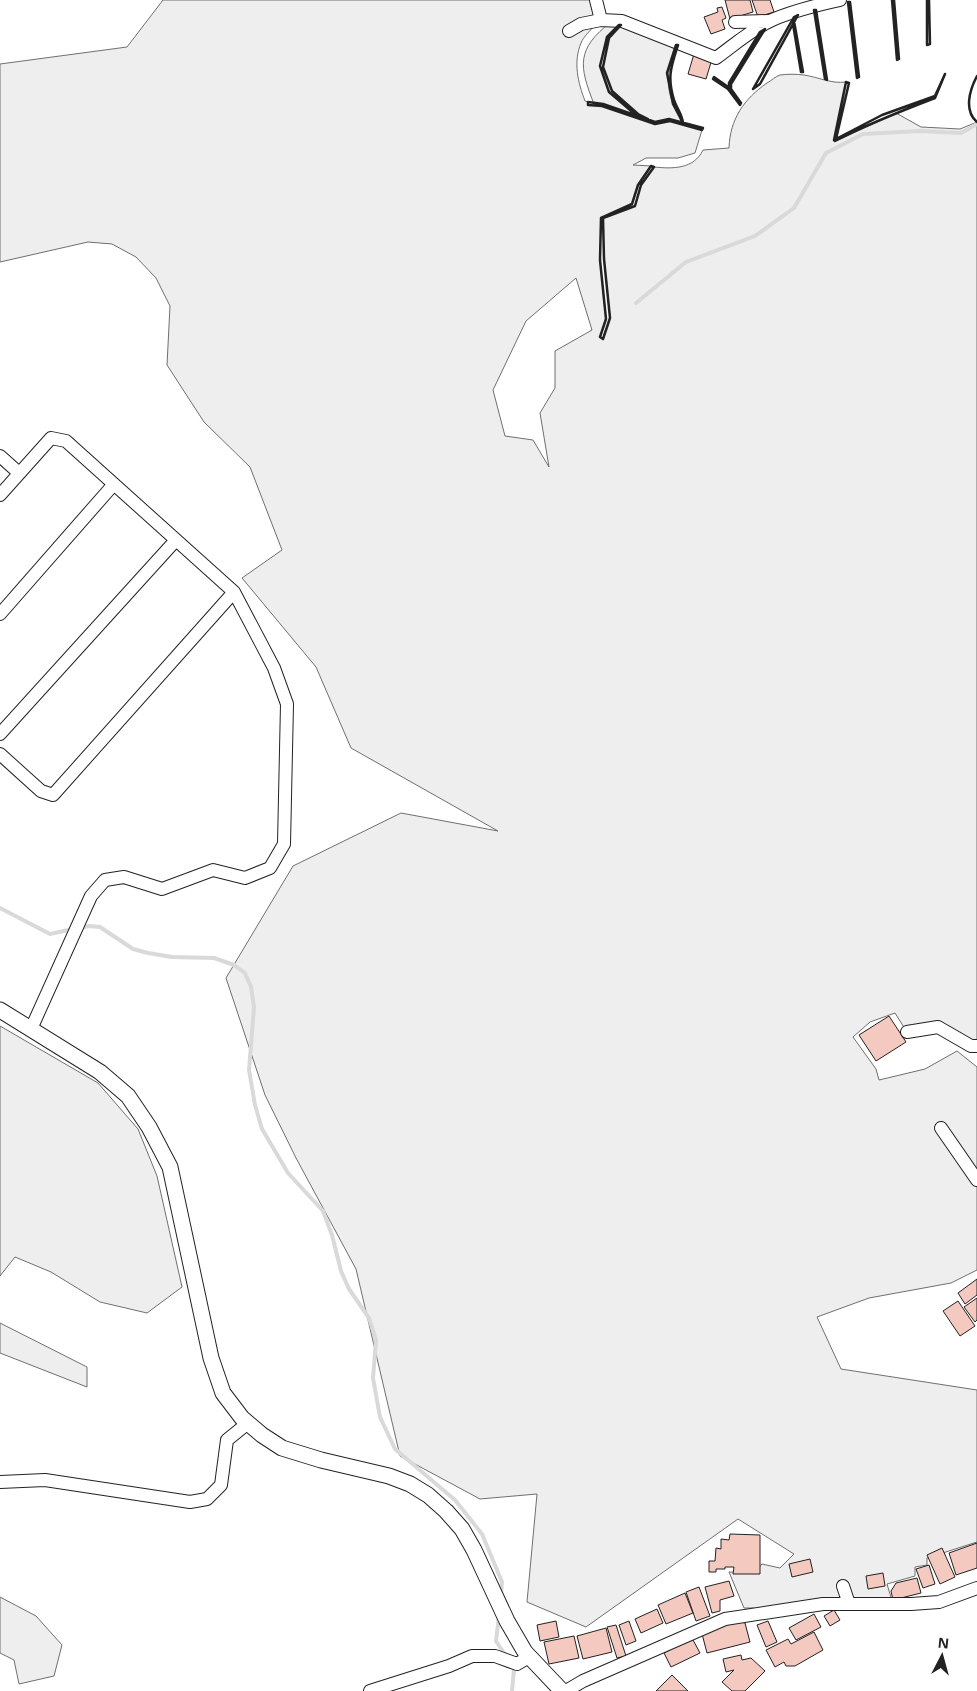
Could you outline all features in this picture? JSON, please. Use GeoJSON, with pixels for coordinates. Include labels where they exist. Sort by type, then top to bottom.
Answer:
{"type":"FeatureCollection","features":[{"type":"Feature","properties":{"kind":"street"},"geometry":{"type":"LineString","coordinates":[[596,0],[601,20]]}},
{"type":"Feature","properties":{"kind":"street"},"geometry":{"type":"LineString","coordinates":[[569,31],[581,24],[601,20],[622,21],[716,58],[746,36],[771,21],[814,6],[840,0]]}},
{"type":"Feature","properties":{"kind":"street"},"geometry":{"type":"LineString","coordinates":[[735,22],[771,21]]}},
{"type":"Feature","properties":{"kind":"street"},"geometry":{"type":"LineString","coordinates":[[0,495],[51,438],[66,441],[234,592],[274,668],[287,704],[284,844],[270,868],[245,878],[213,870],[162,889],[124,877],[105,880],[91,896],[31,1029]]}},
{"type":"Feature","properties":{"kind":"street"},"geometry":{"type":"LineString","coordinates":[[0,456],[20,473]]}},
{"type":"Feature","properties":{"kind":"street"},"geometry":{"type":"LineString","coordinates":[[0,614],[114,484]]}},
{"type":"Feature","properties":{"kind":"street"},"geometry":{"type":"LineString","coordinates":[[0,734],[176,540]]}},
{"type":"Feature","properties":{"kind":"street"},"geometry":{"type":"LineString","coordinates":[[0,754],[41,791],[54,795],[234,592]]}},
{"type":"Feature","properties":{"kind":"street"},"geometry":{"type":"LineString","coordinates":[[0,1010],[100,1072],[128,1096],[149,1127],[170,1167],[211,1358],[223,1393],[242,1418],[282,1448],[321,1460],[389,1476],[410,1484],[428,1495],[462,1528],[507,1621],[527,1654],[562,1691]]}},
{"type":"Feature","properties":{"kind":"street"},"geometry":{"type":"LineString","coordinates":[[907,1032],[938,1027],[971,1046],[977,1046]]}},
{"type":"Feature","properties":{"kind":"street"},"geometry":{"type":"LineString","coordinates":[[941,1128],[977,1180]]}},
{"type":"Feature","properties":{"kind":"street"},"geometry":{"type":"LineString","coordinates":[[0,1482],[45,1480],[190,1502],[207,1499],[221,1486],[227,1440],[248,1423]]}},
{"type":"Feature","properties":{"kind":"street"},"geometry":{"type":"LineString","coordinates":[[843,1586],[849,1604]]}},
{"type":"Feature","properties":{"kind":"street"},"geometry":{"type":"LineString","coordinates":[[566,1691],[583,1681],[725,1619],[823,1604],[911,1604],[939,1602],[977,1588]]}},
{"type":"Feature","properties":{"kind":"street"},"geometry":{"type":"LineString","coordinates":[[370,1691],[449,1666],[472,1656],[495,1656],[517,1664],[527,1654]]}},
{"type":"Feature","properties":{"kind":"shaded area"},"geometry":{"type":"Polygon","coordinates":[[[163,0],[592,0],[595,25],[582,41],[577,58],[580,87],[588,105],[602,106],[655,124],[670,121],[702,130],[695,153],[678,158],[646,158],[633,165],[651,166],[638,185],[632,204],[601,218],[600,260],[606,319],[600,337],[603,339],[610,318],[604,259],[603,218],[635,206],[641,185],[654,167],[675,168],[694,161],[703,150],[729,148],[735,119],[745,103],[759,89],[777,76],[786,74],[801,75],[846,82],[835,141],[896,113],[921,127],[960,129],[977,122],[977,1046],[938,1027],[907,1032],[895,1013],[870,1022],[853,1037],[876,1069],[879,1080],[925,1069],[957,1051],[977,1067],[977,1270],[951,1283],[869,1298],[817,1317],[841,1369],[977,1390],[977,1542],[927,1558],[927,1565],[915,1567],[915,1576],[887,1584],[893,1604],[757,1614],[754,1608],[744,1608],[729,1572],[754,1573],[762,1564],[780,1568],[794,1554],[738,1519],[586,1627],[527,1602],[537,1494],[480,1499],[400,1456],[356,1269],[296,1158],[265,1095],[226,978],[293,866],[401,813],[498,831],[351,748],[316,667],[242,578],[282,550],[250,467],[204,422],[167,365],[170,306],[156,278],[136,257],[112,244],[88,242],[0,262],[0,64],[127,47],[163,0]],[[576,278],[526,321],[493,390],[505,436],[533,440],[549,467],[540,413],[555,388],[555,351],[592,330],[576,278]]]}},
{"type":"Feature","properties":{"kind":"shaded area"},"geometry":{"type":"Polygon","coordinates":[[[611,22],[619,25],[607,37],[600,66],[609,92],[637,116],[603,104],[594,104],[585,79],[584,59],[586,50],[591,41],[611,22]]]}},
{"type":"Feature","properties":{"kind":"shaded area"},"geometry":{"type":"Polygon","coordinates":[[[621,25],[676,45],[668,81],[670,96],[681,122],[668,119],[655,122],[647,119],[638,114],[612,91],[603,67],[609,38],[621,25]]]}},
{"type":"Feature","properties":{"kind":"shaded area"},"geometry":{"type":"Polygon","coordinates":[[[0,1026],[98,1083],[138,1129],[157,1176],[182,1287],[147,1313],[100,1302],[51,1272],[15,1257],[0,1276],[0,1026]]]}},
{"type":"Feature","properties":{"kind":"shaded area"},"geometry":{"type":"Polygon","coordinates":[[[0,1323],[87,1367],[87,1387],[0,1353],[0,1323]]]}},
{"type":"Feature","properties":{"kind":"shaded area"},"geometry":{"type":"Polygon","coordinates":[[[0,1597],[36,1616],[62,1645],[54,1676],[19,1684],[14,1660],[0,1653],[0,1597]]]}},
{"type":"Feature","properties":{"kind":"building"},"geometry":{"type":"Polygon","coordinates":[[[725,0],[750,0],[753,12],[730,19],[725,0]]]}},
{"type":"Feature","properties":{"kind":"building"},"geometry":{"type":"Polygon","coordinates":[[[752,0],[770,0],[774,12],[758,17],[752,0]]]}},
{"type":"Feature","properties":{"kind":"building"},"geometry":{"type":"Polygon","coordinates":[[[722,7],[726,18],[722,20],[725,29],[711,34],[704,17],[718,12],[717,8],[722,7]]]}},
{"type":"Feature","properties":{"kind":"building"},"geometry":{"type":"Polygon","coordinates":[[[694,54],[712,59],[706,79],[688,74],[694,54]]]}},
{"type":"Feature","properties":{"kind":"building"},"geometry":{"type":"Polygon","coordinates":[[[889,1016],[906,1042],[876,1061],[859,1035],[889,1016]]]}},
{"type":"Feature","properties":{"kind":"building"},"geometry":{"type":"Polygon","coordinates":[[[977,1279],[977,1295],[965,1304],[958,1293],[977,1279]]]}},
{"type":"Feature","properties":{"kind":"building"},"geometry":{"type":"Polygon","coordinates":[[[977,1298],[977,1320],[975,1322],[964,1307],[977,1298]]]}},
{"type":"Feature","properties":{"kind":"building"},"geometry":{"type":"Polygon","coordinates":[[[958,1301],[975,1326],[960,1336],[943,1311],[958,1301]]]}},
{"type":"Feature","properties":{"kind":"building"},"geometry":{"type":"Polygon","coordinates":[[[730,1534],[760,1535],[760,1574],[733,1574],[734,1567],[725,1567],[725,1569],[716,1569],[716,1572],[709,1572],[709,1561],[715,1561],[716,1548],[721,1549],[721,1539],[729,1540],[730,1534]]]}},
{"type":"Feature","properties":{"kind":"building"},"geometry":{"type":"Polygon","coordinates":[[[977,1543],[977,1568],[956,1575],[949,1553],[977,1543]]]}},
{"type":"Feature","properties":{"kind":"building"},"geometry":{"type":"Polygon","coordinates":[[[942,1548],[955,1577],[940,1584],[927,1555],[942,1548]]]}},
{"type":"Feature","properties":{"kind":"building"},"geometry":{"type":"Polygon","coordinates":[[[810,1559],[813,1572],[792,1577],[789,1564],[810,1559]]]}},
{"type":"Feature","properties":{"kind":"building"},"geometry":{"type":"Polygon","coordinates":[[[929,1565],[935,1584],[923,1588],[916,1569],[929,1565]]]}},
{"type":"Feature","properties":{"kind":"building"},"geometry":{"type":"Polygon","coordinates":[[[883,1573],[885,1586],[868,1589],[866,1576],[883,1573]]]}},
{"type":"Feature","properties":{"kind":"building"},"geometry":{"type":"Polygon","coordinates":[[[917,1578],[921,1593],[893,1600],[891,1591],[896,1583],[917,1578]]]}},
{"type":"Feature","properties":{"kind":"building"},"geometry":{"type":"Polygon","coordinates":[[[729,1581],[734,1596],[720,1600],[720,1611],[712,1613],[705,1587],[729,1581]]]}},
{"type":"Feature","properties":{"kind":"building"},"geometry":{"type":"Polygon","coordinates":[[[699,1587],[710,1616],[696,1621],[686,1592],[699,1587]]]}},
{"type":"Feature","properties":{"kind":"building"},"geometry":{"type":"Polygon","coordinates":[[[685,1593],[693,1613],[666,1624],[658,1605],[685,1593]]]}},
{"type":"Feature","properties":{"kind":"building"},"geometry":{"type":"Polygon","coordinates":[[[657,1609],[663,1623],[641,1633],[635,1619],[657,1609]]]}},
{"type":"Feature","properties":{"kind":"building"},"geometry":{"type":"Polygon","coordinates":[[[834,1610],[840,1620],[830,1626],[824,1616],[834,1610]]]}},
{"type":"Feature","properties":{"kind":"building"},"geometry":{"type":"Polygon","coordinates":[[[814,1614],[821,1627],[796,1640],[789,1628],[814,1614]]]}},
{"type":"Feature","properties":{"kind":"building"},"geometry":{"type":"Polygon","coordinates":[[[556,1621],[559,1637],[540,1641],[537,1625],[556,1621]]]}},
{"type":"Feature","properties":{"kind":"building"},"geometry":{"type":"Polygon","coordinates":[[[629,1621],[636,1641],[626,1645],[619,1625],[629,1621]]]}},
{"type":"Feature","properties":{"kind":"building"},"geometry":{"type":"Polygon","coordinates":[[[737,1621],[745,1623],[750,1642],[707,1653],[701,1630],[737,1621]]]}},
{"type":"Feature","properties":{"kind":"building"},"geometry":{"type":"Polygon","coordinates":[[[768,1621],[777,1642],[766,1647],[757,1625],[768,1621]]]}},
{"type":"Feature","properties":{"kind":"building"},"geometry":{"type":"Polygon","coordinates":[[[616,1625],[626,1656],[617,1658],[607,1627],[616,1625]]]}},
{"type":"Feature","properties":{"kind":"building"},"geometry":{"type":"Polygon","coordinates":[[[606,1628],[612,1652],[583,1659],[577,1636],[606,1628]]]}},
{"type":"Feature","properties":{"kind":"building"},"geometry":{"type":"Polygon","coordinates":[[[814,1632],[823,1650],[795,1666],[786,1666],[784,1662],[775,1667],[766,1650],[788,1639],[791,1644],[814,1632]]]}},
{"type":"Feature","properties":{"kind":"building"},"geometry":{"type":"Polygon","coordinates":[[[574,1636],[579,1658],[549,1664],[544,1642],[574,1636]]]}},
{"type":"Feature","properties":{"kind":"building"},"geometry":{"type":"Polygon","coordinates":[[[692,1638],[700,1653],[671,1667],[664,1653],[692,1638]]]}},
{"type":"Feature","properties":{"kind":"building"},"geometry":{"type":"Polygon","coordinates":[[[741,1655],[742,1660],[751,1658],[765,1671],[745,1691],[732,1691],[722,1682],[734,1670],[726,1672],[723,1659],[741,1655]]]}},
{"type":"Feature","properties":{"kind":"building"},"geometry":{"type":"Polygon","coordinates":[[[672,1675],[688,1691],[656,1691],[672,1675]]]}},
{"type":"Feature","properties":{"kind":"waterway"},"geometry":{"type":"LineString","coordinates":[[636,303],[686,262],[755,236],[794,208],[826,153],[863,134],[920,131],[961,133],[977,124]]}},
{"type":"Feature","properties":{"kind":"waterway"},"geometry":{"type":"LineString","coordinates":[[0,908],[50,934],[73,929]]}},
{"type":"Feature","properties":{"kind":"waterway"},"geometry":{"type":"LineString","coordinates":[[80,928],[89,926],[100,927],[133,949],[172,957],[214,958],[234,965],[245,973],[251,987],[254,1007],[249,1070],[255,1105],[262,1129],[288,1173],[323,1211],[332,1235],[341,1271],[349,1289],[369,1318],[376,1340],[373,1378],[380,1417],[395,1449],[455,1500],[482,1534],[502,1582],[501,1594]]}},
{"type":"Feature","properties":{"kind":"waterway"},"geometry":{"type":"LineString","coordinates":[[499,1616],[496,1641],[506,1656]]}},
{"type":"Feature","properties":{"kind":"waterway"},"geometry":{"type":"LineString","coordinates":[[512,1666],[514,1669],[512,1691]]}},
{"type":"Feature","properties":{"kind":"wall"},"geometry":{"type":"LineString","coordinates":[[892,0],[897,60],[899,59],[894,0]]}},
{"type":"Feature","properties":{"kind":"wall"},"geometry":{"type":"LineString","coordinates":[[927,0],[927,45],[930,44],[929,0]]}},
{"type":"Feature","properties":{"kind":"wall"},"geometry":{"type":"LineString","coordinates":[[848,2],[850,2],[859,77],[857,78],[848,2]]}},
{"type":"Feature","properties":{"kind":"wall"},"geometry":{"type":"LineString","coordinates":[[814,10],[816,10],[827,80],[825,79],[814,10]]}},
{"type":"Feature","properties":{"kind":"wall"},"geometry":{"type":"LineString","coordinates":[[798,15],[760,84],[753,89],[794,17],[798,15]]}},
{"type":"Feature","properties":{"kind":"wall"},"geometry":{"type":"LineString","coordinates":[[794,21],[803,72],[801,72],[794,21]]}},
{"type":"Feature","properties":{"kind":"wall"},"geometry":{"type":"LineString","coordinates":[[619,25],[621,25],[609,38],[603,67],[612,91],[638,114],[648,119],[637,116],[609,92],[600,66],[607,37],[619,25]]}},
{"type":"Feature","properties":{"kind":"wall"},"geometry":{"type":"LineString","coordinates":[[765,29],[731,84],[731,89],[729,83],[760,32],[765,29]]}},
{"type":"Feature","properties":{"kind":"wall"},"geometry":{"type":"LineString","coordinates":[[676,45],[678,45],[670,78],[674,100],[683,123],[673,104],[667,73],[676,45]]}},
{"type":"Feature","properties":{"kind":"wall"},"geometry":{"type":"LineString","coordinates":[[945,74],[935,98],[834,140],[882,115],[935,96],[945,74]]}},
{"type":"Feature","properties":{"kind":"wall"},"geometry":{"type":"LineString","coordinates":[[977,76],[969,100],[970,112],[977,122]]}},
{"type":"Feature","properties":{"kind":"wall"},"geometry":{"type":"LineString","coordinates":[[714,77],[731,89],[741,103],[740,105],[728,89],[713,79],[714,77]]}},
{"type":"Feature","properties":{"kind":"wall"},"geometry":{"type":"LineString","coordinates":[[846,82],[849,83],[836,139],[834,140],[846,82]]}},
{"type":"Feature","properties":{"kind":"wall"},"geometry":{"type":"LineString","coordinates":[[588,102],[603,104],[655,122],[669,119],[703,128],[702,130],[670,121],[655,124],[602,106],[588,105],[588,102]]}},
{"type":"Feature","properties":{"kind":"wall"},"geometry":{"type":"LineString","coordinates":[[651,166],[654,167],[641,185],[635,206],[603,218],[604,259],[610,318],[603,339],[600,337],[606,319],[600,260],[601,218],[632,204],[638,185],[651,166]]}}]}
